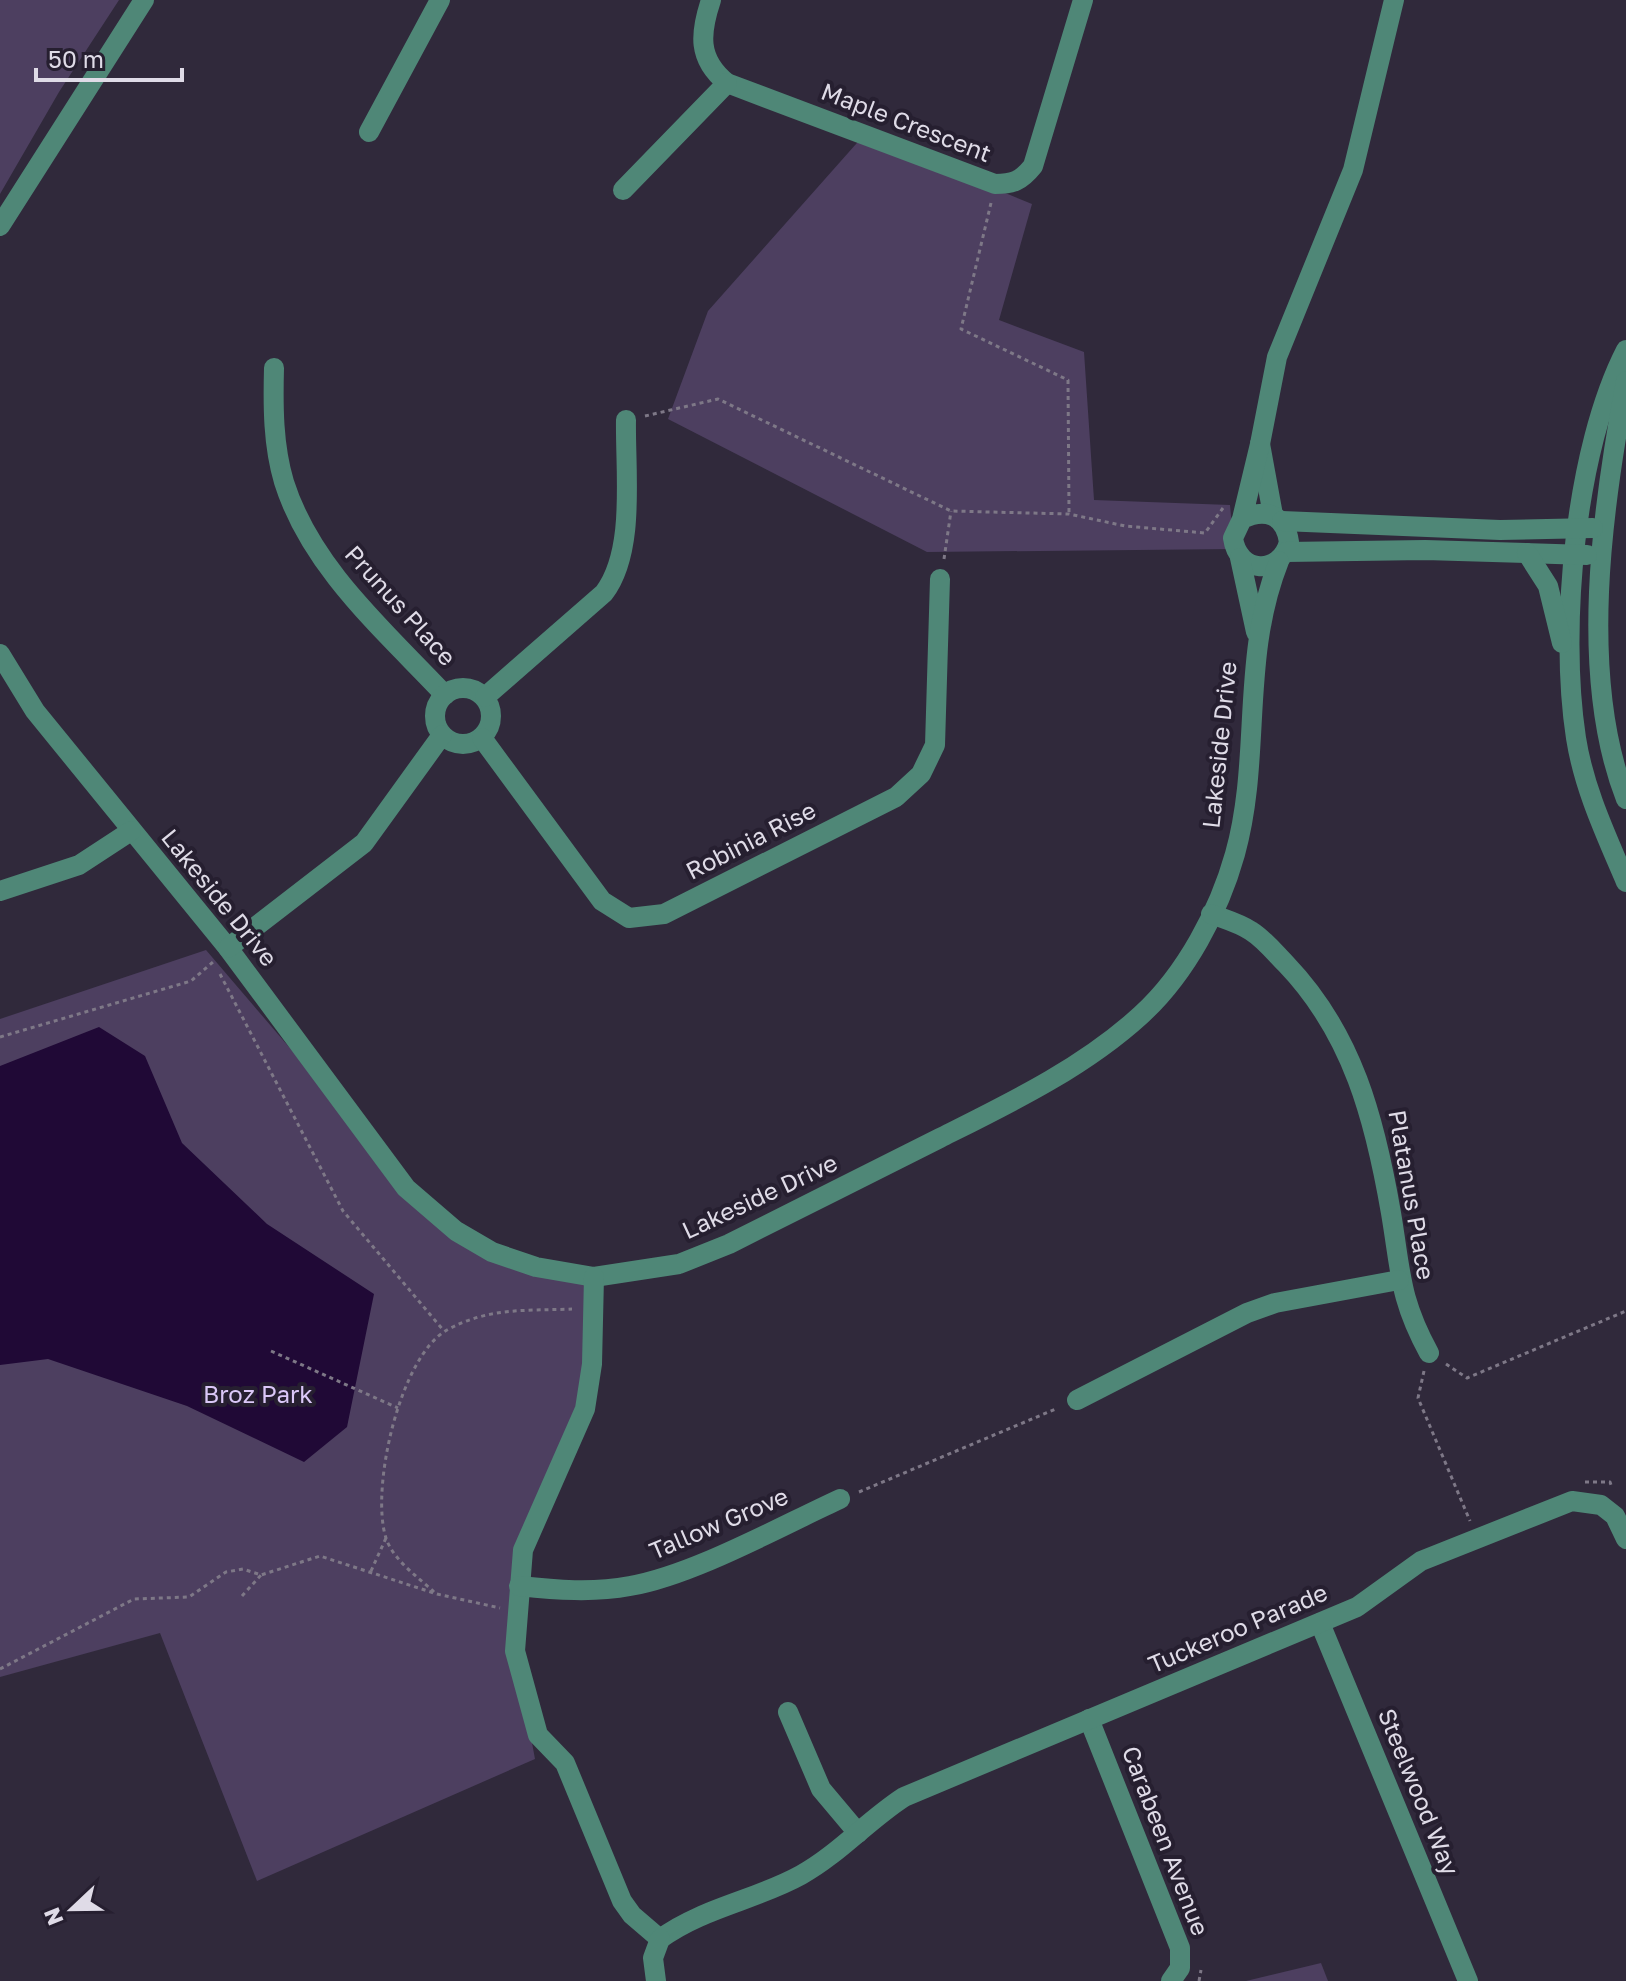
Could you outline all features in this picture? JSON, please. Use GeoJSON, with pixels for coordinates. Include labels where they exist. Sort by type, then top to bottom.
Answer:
{"type":"FeatureCollection","features":[{"type":"Feature","properties":{"kind":"street"},"geometry":{"type":"LineString","coordinates":[[0,226],[144,0]]}},
{"type":"Feature","properties":{"kind":"street"},"geometry":{"type":"LineString","coordinates":[[369,132],[440,0]]}},
{"type":"Feature","properties":{"kind":"street"},"geometry":{"type":"LineString","coordinates":[[623,190],[727,83],[715,74],[701,44],[711,0]]}},
{"type":"Feature","properties":{"kind":"street","name":"Maple Crescent"},"geometry":{"type":"LineString","coordinates":[[727,83],[995,184],[1012,184],[1023,178],[1033,166],[1083,0]]}},
{"type":"Feature","properties":{"kind":"street","name":"Lakeside Drive"},"geometry":{"type":"LineString","coordinates":[[1256,636],[1233,538],[1242,519],[1277,357],[1353,170],[1394,0]]}},
{"type":"Feature","properties":{"kind":"street"},"geometry":{"type":"LineString","coordinates":[[1570,682],[1576,554],[1589,462],[1613,376],[1626,350]]}},
{"type":"Feature","properties":{"kind":"street","name":"Prunus Place"},"geometry":{"type":"LineString","coordinates":[[274,368],[277,451],[284,482],[306,531],[338,580],[445,695]]}},
{"type":"Feature","properties":{"kind":"street"},"geometry":{"type":"LineString","coordinates":[[1626,381],[1604,529],[1598,641],[1602,715],[1612,763],[1626,799]]}},
{"type":"Feature","properties":{"kind":"street"},"geometry":{"type":"LineString","coordinates":[[485,697],[614,580],[624,548],[626,420]]}},
{"type":"Feature","properties":{"kind":"street","name":"Lakeside Drive"},"geometry":{"type":"LineString","coordinates":[[0,654],[35,711],[131,831],[221,955],[406,1188],[456,1231],[492,1252],[536,1267],[594,1277],[679,1264],[729,1244],[1025,1096],[1093,1053],[1143,1014],[1184,966],[1211,914],[1234,855],[1245,805],[1256,636],[1289,542],[1277,518],[1260,444]]}},
{"type":"Feature","properties":{"kind":"street"},"geometry":{"type":"LineString","coordinates":[[1242,519],[1257,512],[1277,518],[1500,530],[1604,529]]}},
{"type":"Feature","properties":{"kind":"street"},"geometry":{"type":"LineString","coordinates":[[1240,558],[1252,566],[1266,568],[1282,557],[1527,553],[1603,556]]}},
{"type":"Feature","properties":{"kind":"street"},"geometry":{"type":"LineString","coordinates":[[1527,553],[1538,566],[1552,599],[1570,682],[1576,739],[1591,800],[1626,882]]}},
{"type":"Feature","properties":{"kind":"street","name":"Robinia Rise"},"geometry":{"type":"LineString","coordinates":[[482,738],[602,901],[629,918],[664,914],[896,797],[921,774],[935,745],[940,579]]}},
{"type":"Feature","properties":{"kind":"street"},"geometry":{"type":"LineString","coordinates":[[465,688],[485,697],[492,718],[482,738],[462,744],[442,735],[435,714],[445,695],[465,688]]}},
{"type":"Feature","properties":{"kind":"street"},"geometry":{"type":"LineString","coordinates":[[221,955],[364,843],[442,735]]}},
{"type":"Feature","properties":{"kind":"street"},"geometry":{"type":"LineString","coordinates":[[0,891],[79,865],[131,831]]}},
{"type":"Feature","properties":{"kind":"street","name":"Platanus Place"},"geometry":{"type":"LineString","coordinates":[[1211,914],[1251,931],[1271,949],[1319,1003],[1342,1041],[1361,1081],[1376,1133],[1405,1306],[1429,1353]]}},
{"type":"Feature","properties":{"kind":"street"},"geometry":{"type":"LineString","coordinates":[[594,1277],[592,1364],[585,1409],[531,1524],[523,1550],[515,1611],[515,1651],[538,1735],[565,1763],[622,1901],[632,1915],[660,1939],[653,1958],[656,1981]]}},
{"type":"Feature","properties":{"kind":"street"},"geometry":{"type":"LineString","coordinates":[[1077,1400],[1247,1313],[1275,1303],[1399,1280]]}},
{"type":"Feature","properties":{"kind":"street","name":"Tallow Grove"},"geometry":{"type":"LineString","coordinates":[[519,1586],[589,1591],[667,1577],[840,1499]]}},
{"type":"Feature","properties":{"kind":"street","name":"Tuckeroo Parade"},"geometry":{"type":"LineString","coordinates":[[660,1939],[678,1926],[797,1878],[840,1851],[873,1817],[904,1797],[1357,1607],[1421,1561],[1572,1501],[1601,1505],[1615,1516],[1626,1539]]}},
{"type":"Feature","properties":{"kind":"street","name":"Steelwood Way"},"geometry":{"type":"LineString","coordinates":[[1320,1623],[1468,1981]]}},
{"type":"Feature","properties":{"kind":"street"},"geometry":{"type":"LineString","coordinates":[[788,1712],[821,1789],[858,1833]]}},
{"type":"Feature","properties":{"kind":"street","name":"Carabeen Avenue"},"geometry":{"type":"LineString","coordinates":[[1089,1719],[1180,1948],[1180,1968],[1171,1981]]}},
{"type":"Feature","properties":{"kind":"path"},"geometry":{"type":"LineString","coordinates":[[995,184],[961,329],[1068,380],[1069,514]]}},
{"type":"Feature","properties":{"kind":"path"},"geometry":{"type":"LineString","coordinates":[[626,420],[718,399],[951,511],[1069,514],[1125,526],[1205,533],[1234,492],[1246,491]]}},
{"type":"Feature","properties":{"kind":"path"},"geometry":{"type":"LineString","coordinates":[[940,579],[951,511]]}},
{"type":"Feature","properties":{"kind":"path"},"geometry":{"type":"LineString","coordinates":[[0,1037],[191,981],[221,955],[343,1211],[444,1331]]}},
{"type":"Feature","properties":{"kind":"path"},"geometry":{"type":"LineString","coordinates":[[437,1594],[398,1559],[386,1538],[381,1490],[390,1429],[412,1371],[444,1331],[491,1311],[593,1308]]}},
{"type":"Feature","properties":{"kind":"path"},"geometry":{"type":"LineString","coordinates":[[1477,1539],[1418,1398],[1429,1353],[1467,1378],[1626,1311]]}},
{"type":"Feature","properties":{"kind":"path"},"geometry":{"type":"LineString","coordinates":[[271,1351],[398,1408]]}},
{"type":"Feature","properties":{"kind":"path"},"geometry":{"type":"LineString","coordinates":[[840,1499],[1077,1400]]}},
{"type":"Feature","properties":{"kind":"path"},"geometry":{"type":"LineString","coordinates":[[371,1572],[386,1538]]}},
{"type":"Feature","properties":{"kind":"path"},"geometry":{"type":"LineString","coordinates":[[242,1596],[261,1575],[320,1556],[437,1594],[515,1611]]}},
{"type":"Feature","properties":{"kind":"path"},"geometry":{"type":"LineString","coordinates":[[0,1669],[134,1599],[189,1597],[226,1572],[243,1569],[261,1575]]}},
{"type":"Feature","properties":{"kind":"green space"},"geometry":{"type":"Polygon","coordinates":[[[0,0],[119,0],[59,92],[0,194],[0,0]]]}},
{"type":"Feature","properties":{"kind":"green space"},"geometry":{"type":"Polygon","coordinates":[[[864,135],[1032,204],[999,320],[1084,352],[1094,500],[1230,505],[1234,549],[927,552],[668,419],[708,311],[864,135]]]}},
{"type":"Feature","properties":{"kind":"green space","name":"Broz Park"},"geometry":{"type":"Polygon","coordinates":[[[206,950],[371,1143],[456,1230],[594,1277],[592,1364],[531,1524],[515,1651],[535,1759],[257,1881],[160,1633],[0,1677],[0,1019],[206,950]]]}},
{"type":"Feature","properties":{"kind":"green space"},"geometry":{"type":"Polygon","coordinates":[[[1321,1963],[1328,1981],[1246,1981],[1321,1963]]]}},
{"type":"Feature","properties":{"kind":"shaded area"},"geometry":{"type":"Polygon","coordinates":[[[99,1027],[145,1056],[182,1143],[267,1224],[374,1294],[347,1427],[304,1462],[187,1406],[48,1359],[0,1365],[0,1066],[99,1027]]]}}]}
